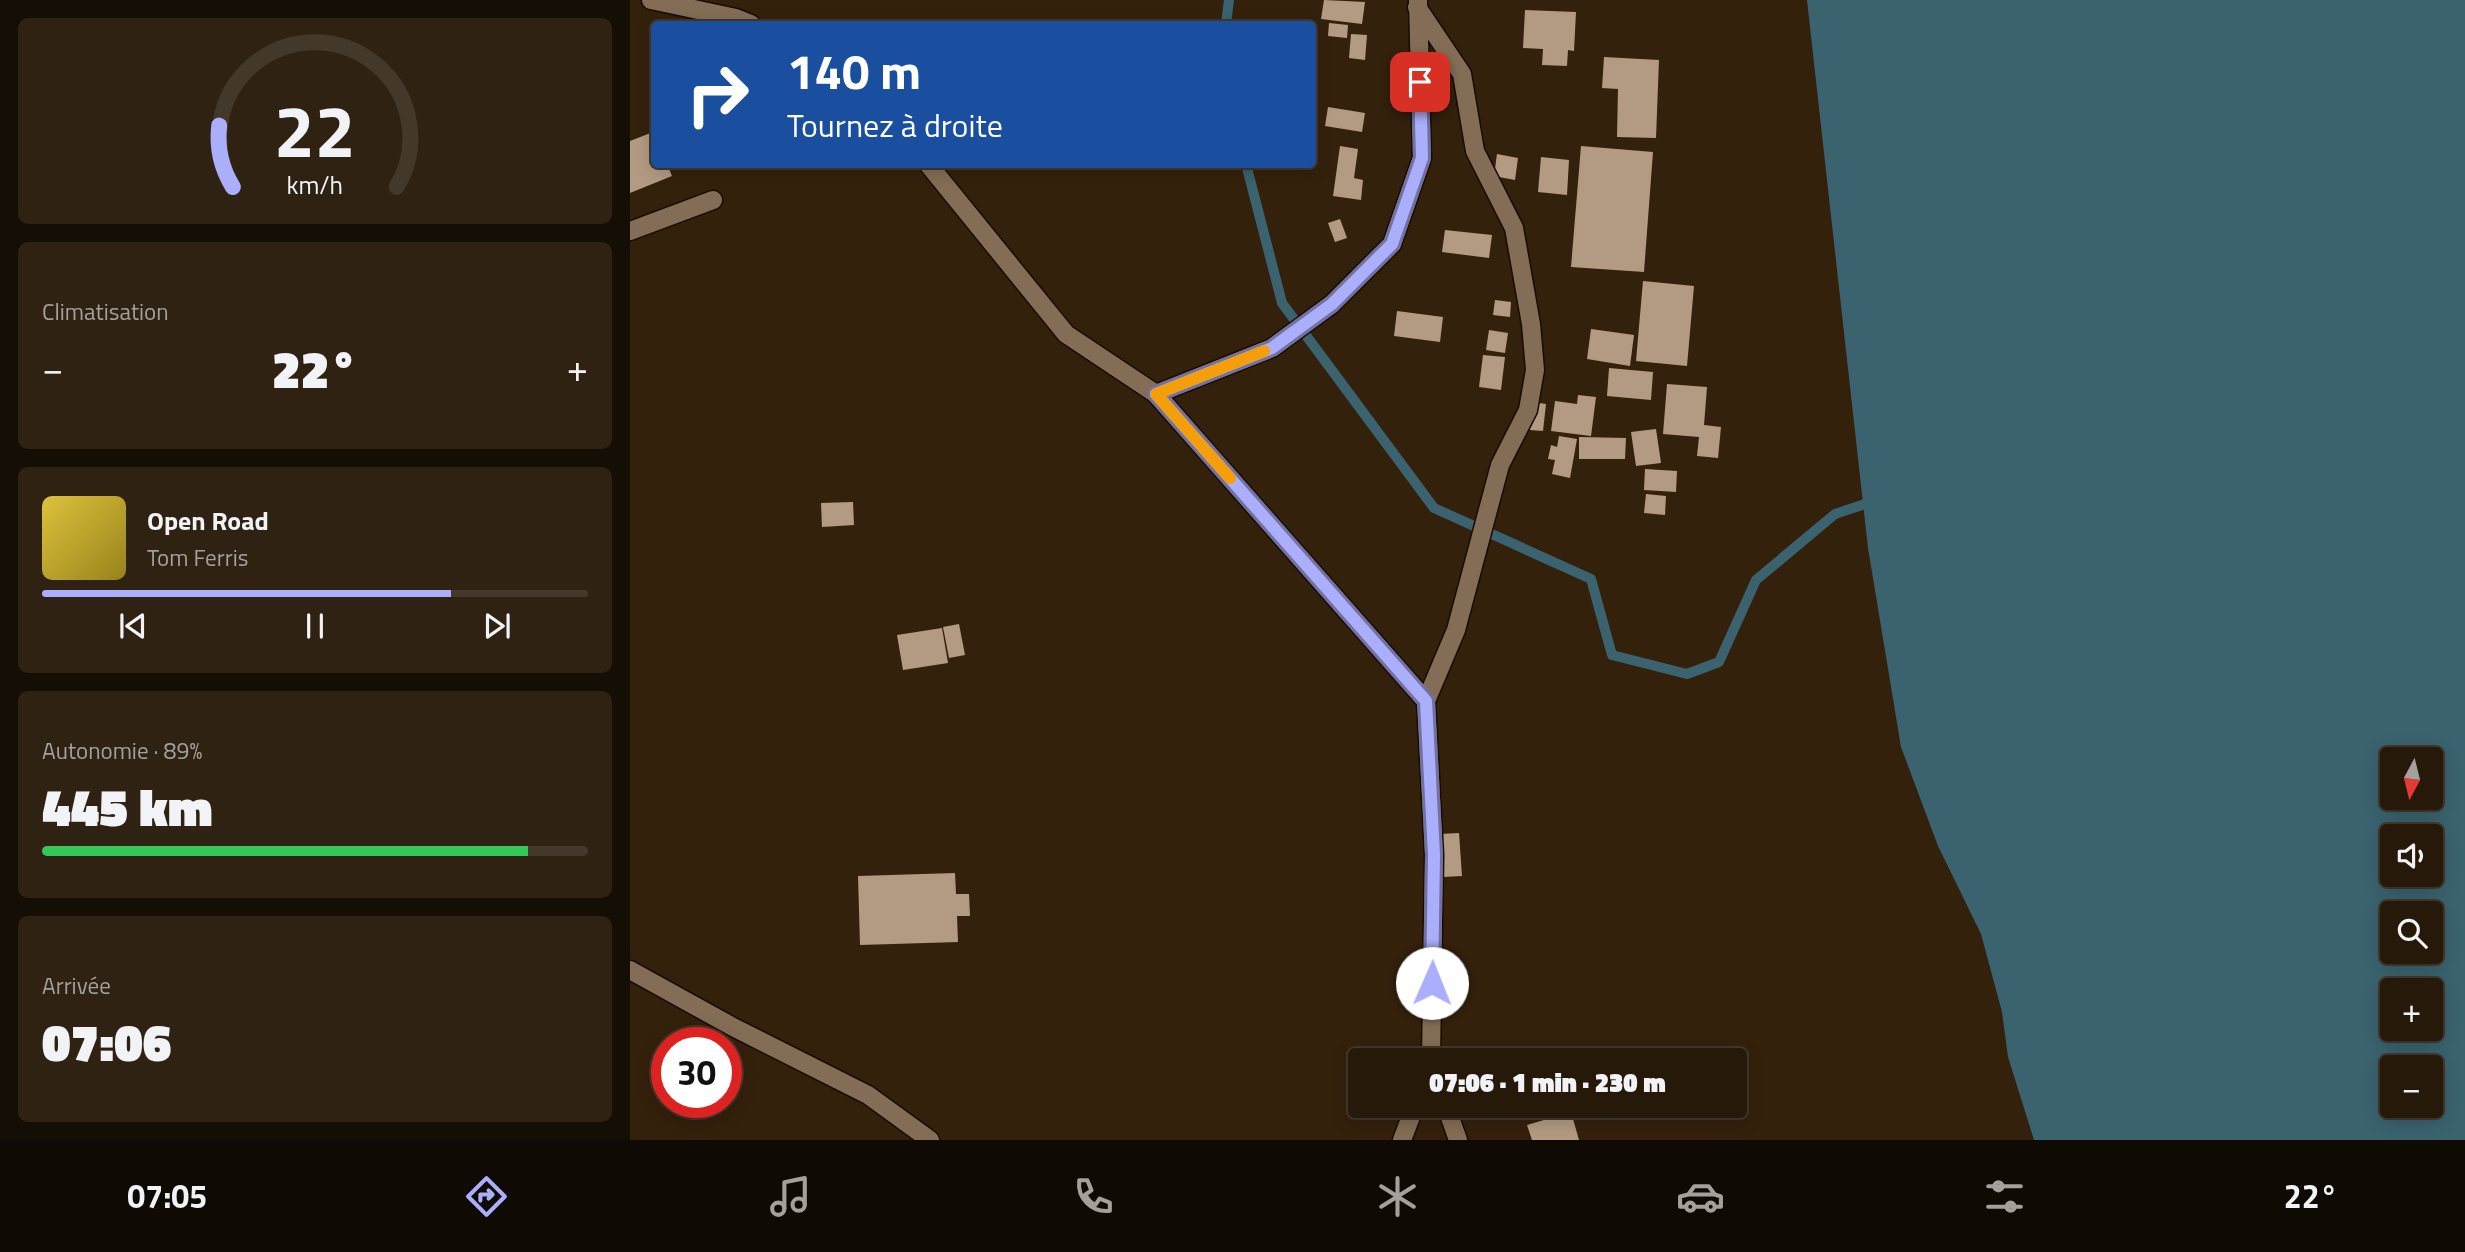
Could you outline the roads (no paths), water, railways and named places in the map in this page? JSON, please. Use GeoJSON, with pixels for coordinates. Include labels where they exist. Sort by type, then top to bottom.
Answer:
{"type":"FeatureCollection","features":[{"type":"Feature","properties":{"kind":"street"},"geometry":{"type":"LineString","coordinates":[[651,0],[738,21]]}},
{"type":"Feature","properties":{"kind":"street"},"geometry":{"type":"LineString","coordinates":[[1156,394],[1272,348],[1332,304],[1392,244],[1422,158],[1417,4]]}},
{"type":"Feature","properties":{"kind":"street"},"geometry":{"type":"LineString","coordinates":[[1417,4],[1462,74],[1475,151],[1514,228],[1531,324],[1535,370],[1528,410],[1500,465],[1456,630],[1426,701],[1434,855],[1431,1048]]}},
{"type":"Feature","properties":{"kind":"street"},"geometry":{"type":"LineString","coordinates":[[931,168],[1066,334],[1156,394],[1426,701]]}},
{"type":"Feature","properties":{"kind":"street"},"geometry":{"type":"LineString","coordinates":[[630,231],[713,200]]}},
{"type":"Feature","properties":{"kind":"street"},"geometry":{"type":"LineString","coordinates":[[630,970],[733,1027],[869,1096],[930,1140]]}},
{"type":"Feature","properties":{"kind":"street"},"geometry":{"type":"LineString","coordinates":[[1402,1140],[1410,1118]]}},
{"type":"Feature","properties":{"kind":"street"},"geometry":{"type":"LineString","coordinates":[[1450,1118],[1458,1140]]}},
{"type":"Feature","properties":{"kind":"water"},"geometry":{"type":"Polygon","coordinates":[[[1807,0],[2465,0],[2465,1140],[2034,1140],[2008,1057],[2002,1012],[1981,934],[1938,846],[1901,747],[1868,548],[1807,0]]]}},
{"type":"Feature","properties":{"kind":"waterway"},"geometry":{"type":"LineString","coordinates":[[1226,21],[1229,0]]}},
{"type":"Feature","properties":{"kind":"waterway"},"geometry":{"type":"LineString","coordinates":[[1247,168],[1282,303],[1434,508],[1591,579],[1612,655],[1687,674],[1719,662],[1756,580],[1835,514],[1874,501]]}}]}
